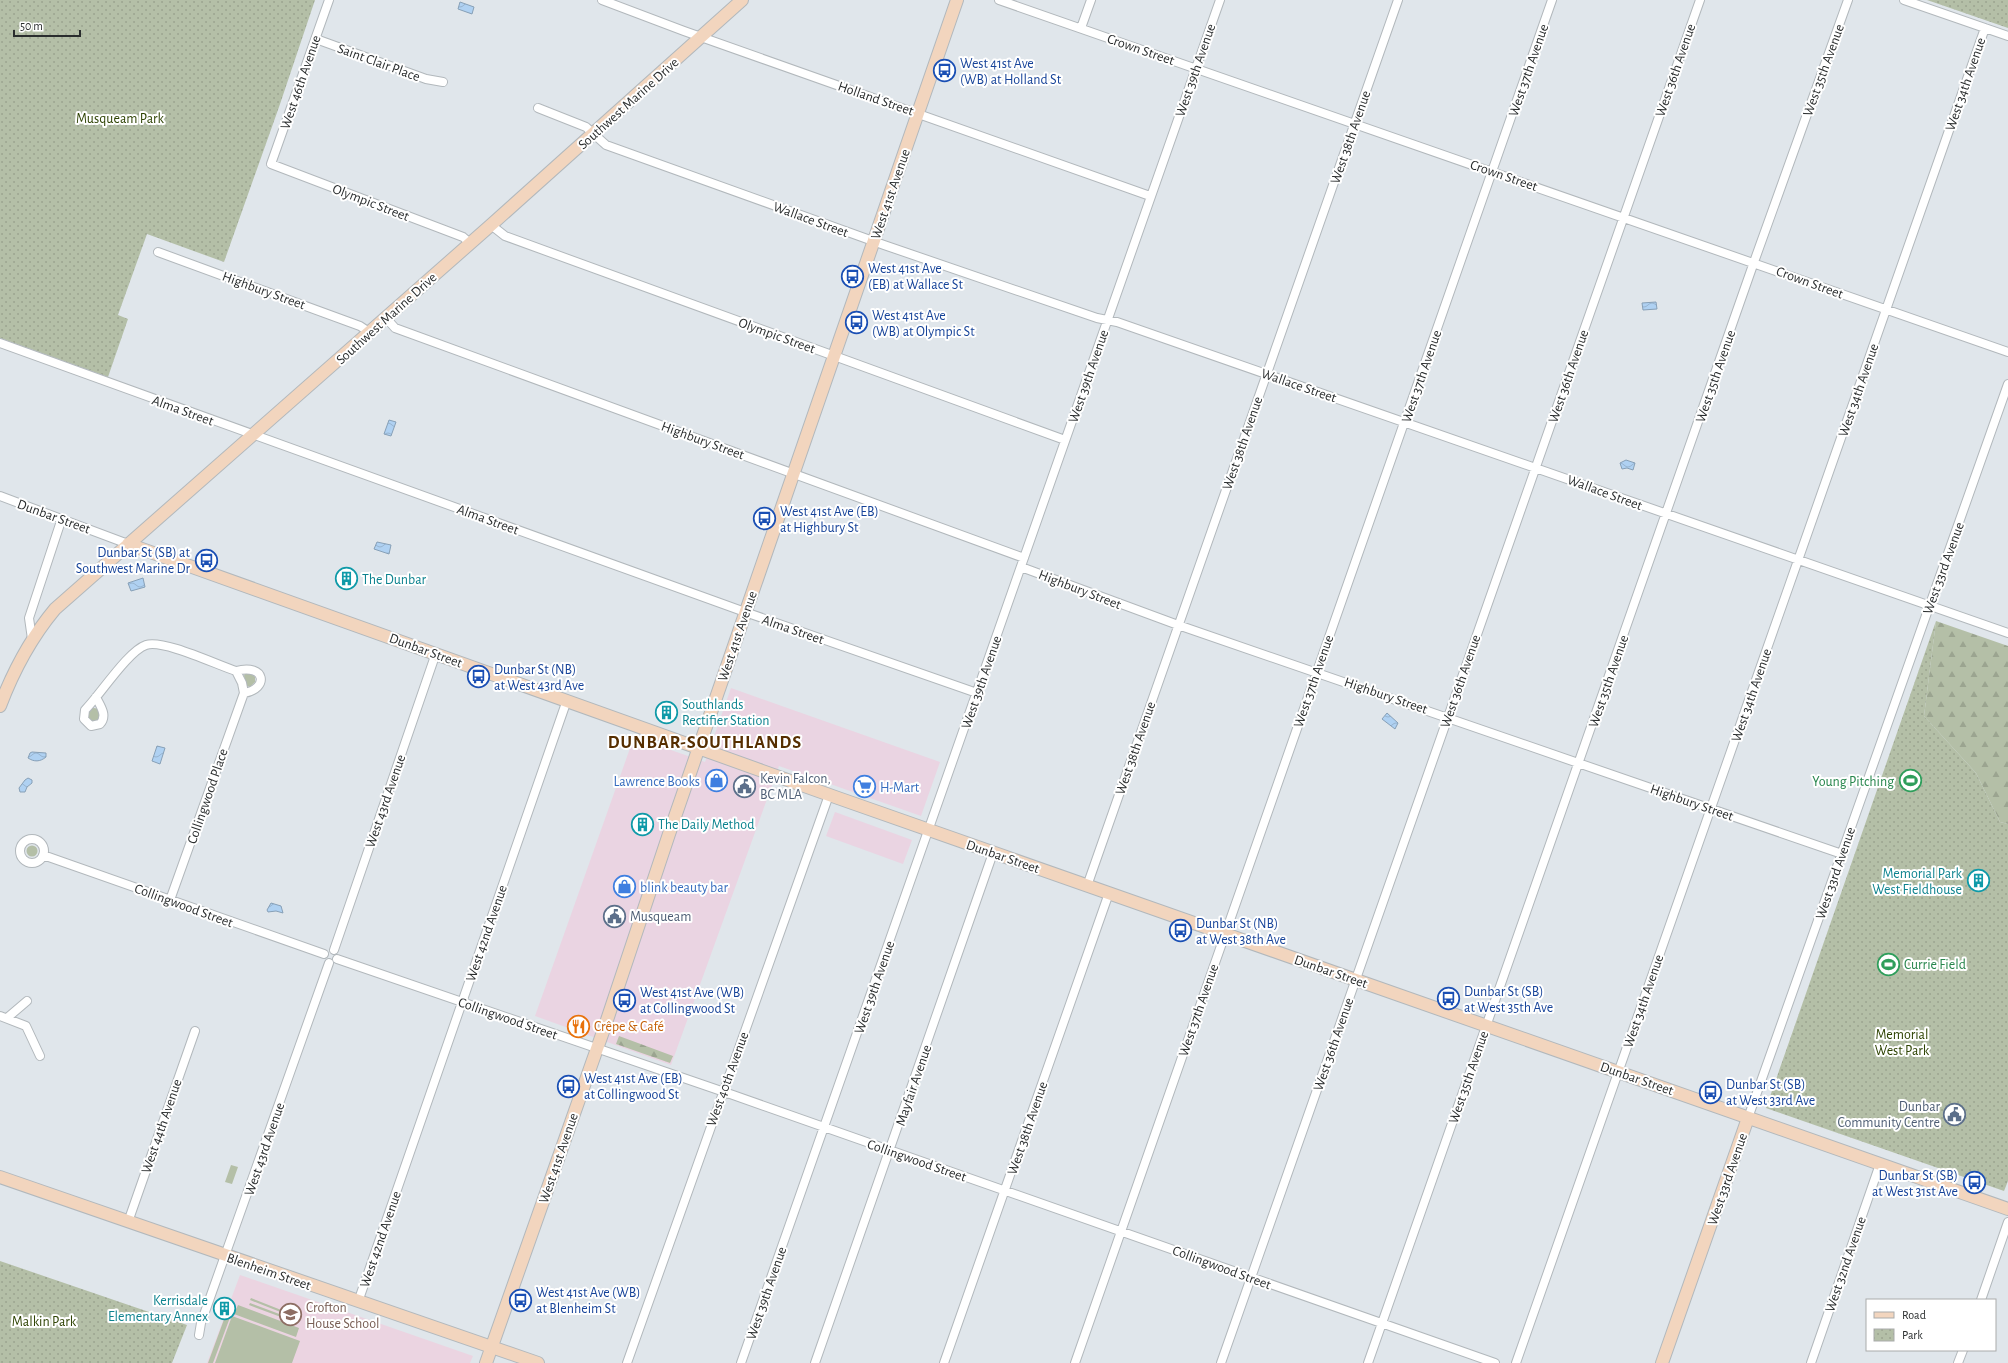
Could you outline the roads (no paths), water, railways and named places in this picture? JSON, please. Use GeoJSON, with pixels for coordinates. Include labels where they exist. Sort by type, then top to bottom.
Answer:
{"type":"FeatureCollection","features":[{"type":"Feature","properties":{"kind":"main road","name":"Southwest Marine Drive"},"geometry":{"type":"LineString","coordinates":[[0,706],[10,678],[32,639],[55,609],[491,225],[700,36],[742,0]]}},
{"type":"Feature","properties":{"kind":"main road","name":"West 41st Avenue"},"geometry":{"type":"LineString","coordinates":[[486,1363],[596,1049],[698,748],[957,0]]}},
{"type":"Feature","properties":{"kind":"main road","name":"Dunbar Street"},"geometry":{"type":"LineString","coordinates":[[128,544],[568,700],[829,795],[2008,1209]]}},
{"type":"Feature","properties":{"kind":"main road","name":"West 33rd Avenue"},"geometry":{"type":"LineString","coordinates":[[1662,1363],[1748,1118]]}},
{"type":"Feature","properties":{"kind":"main road","name":"Blenheim Street"},"geometry":{"type":"LineString","coordinates":[[0,1177],[538,1363]]}},
{"type":"Feature","properties":{"kind":"street","name":"West 46th Avenue"},"geometry":{"type":"LineString","coordinates":[[272,164],[329,0]]}},
{"type":"Feature","properties":{"kind":"street","name":"Holland Street"},"geometry":{"type":"LineString","coordinates":[[602,0],[1150,196]]}},
{"type":"Feature","properties":{"kind":"street","name":"Crown Street"},"geometry":{"type":"LineString","coordinates":[[999,0],[1754,262],[2008,352]]}},
{"type":"Feature","properties":{"kind":"street"},"geometry":{"type":"LineString","coordinates":[[1081,28],[1091,0]]}},
{"type":"Feature","properties":{"kind":"street","name":"West 39th Avenue"},"geometry":{"type":"LineString","coordinates":[[741,1363],[1220,0]]}},
{"type":"Feature","properties":{"kind":"street","name":"West 38th Avenue"},"geometry":{"type":"LineString","coordinates":[[1087,886],[1398,0]]}},
{"type":"Feature","properties":{"kind":"street","name":"West 37th Avenue"},"geometry":{"type":"LineString","coordinates":[[1075,1363],[1552,0]]}},
{"type":"Feature","properties":{"kind":"street","name":"West 36th Avenue"},"geometry":{"type":"LineString","coordinates":[[1221,1363],[1700,0]]}},
{"type":"Feature","properties":{"kind":"street","name":"West 35th Avenue"},"geometry":{"type":"LineString","coordinates":[[1368,1363],[1580,763],[1754,262],[1848,0]]}},
{"type":"Feature","properties":{"kind":"street"},"geometry":{"type":"LineString","coordinates":[[1904,0],[2008,36]]}},
{"type":"Feature","properties":{"kind":"street","name":"West 34th Avenue"},"geometry":{"type":"LineString","coordinates":[[1516,1363],[1985,28]]}},
{"type":"Feature","properties":{"kind":"street","name":"Saint Clair Place"},"geometry":{"type":"LineString","coordinates":[[316,39],[426,79],[443,82]]}},
{"type":"Feature","properties":{"kind":"street","name":"Wallace Street"},"geometry":{"type":"LineString","coordinates":[[538,108],[586,127],[606,145],[873,241],[1267,373],[2008,632]]}},
{"type":"Feature","properties":{"kind":"street","name":"Olympic Street"},"geometry":{"type":"LineString","coordinates":[[272,164],[455,234],[470,243]]}},
{"type":"Feature","properties":{"kind":"street","name":"Olympic Street"},"geometry":{"type":"LineString","coordinates":[[491,225],[506,236],[1065,440]]}},
{"type":"Feature","properties":{"kind":"street","name":"Highbury Street"},"geometry":{"type":"LineString","coordinates":[[158,252],[360,326],[369,332]]}},
{"type":"Feature","properties":{"kind":"street","name":"Highbury Street"},"geometry":{"type":"LineString","coordinates":[[386,318],[395,328],[1024,558]]}},
{"type":"Feature","properties":{"kind":"street","name":"Alma Street"},"geometry":{"type":"LineString","coordinates":[[0,343],[745,612],[977,694]]}},
{"type":"Feature","properties":{"kind":"street","name":"West 33rd Avenue"},"geometry":{"type":"LineString","coordinates":[[1748,1118],[2008,384]]}},
{"type":"Feature","properties":{"kind":"street","name":"Dunbar Street"},"geometry":{"type":"LineString","coordinates":[[0,496],[128,544]]}},
{"type":"Feature","properties":{"kind":"street"},"geometry":{"type":"LineString","coordinates":[[32,639],[29,618],[62,518]]}},
{"type":"Feature","properties":{"kind":"street","name":"Highbury Street"},"geometry":{"type":"LineString","coordinates":[[1021,566],[1178,624],[1842,854]]}},
{"type":"Feature","properties":{"kind":"street"},"geometry":{"type":"LineString","coordinates":[[96,698],[130,657],[145,645],[161,644],[236,671],[248,668],[255,670],[259,674],[260,681],[258,687],[252,692],[244,693],[242,683],[236,671]]}},
{"type":"Feature","properties":{"kind":"street","name":"West 43rd Avenue"},"geometry":{"type":"LineString","coordinates":[[334,950],[436,653]]}},
{"type":"Feature","properties":{"kind":"street","name":"Collingwood Place"},"geometry":{"type":"LineString","coordinates":[[170,900],[244,693]]}},
{"type":"Feature","properties":{"kind":"street","name":"West 42nd Avenue"},"geometry":{"type":"LineString","coordinates":[[358,1302],[568,700]]}},
{"type":"Feature","properties":{"kind":"street","name":"West 40th Avenue"},"geometry":{"type":"LineString","coordinates":[[627,1363],[829,795]]}},
{"type":"Feature","properties":{"kind":"street","name":"Mayfair Avenue"},"geometry":{"type":"LineString","coordinates":[[815,1363],[993,853]]}},
{"type":"Feature","properties":{"kind":"street","name":"Collingwood Street"},"geometry":{"type":"LineString","coordinates":[[43,855],[324,954]]}},
{"type":"Feature","properties":{"kind":"street","name":"West 38th Avenue"},"geometry":{"type":"LineString","coordinates":[[944,1363],[1109,893]]}},
{"type":"Feature","properties":{"kind":"street"},"geometry":{"type":"LineString","coordinates":[[328,950],[334,950],[337,953],[337,959],[334,963],[329,963],[325,960],[324,954],[328,950]]}},
{"type":"Feature","properties":{"kind":"street","name":"Collingwood Street"},"geometry":{"type":"LineString","coordinates":[[337,959],[596,1049],[723,1091],[1495,1363]]}},
{"type":"Feature","properties":{"kind":"street","name":"West 43rd Avenue"},"geometry":{"type":"LineString","coordinates":[[200,1335],[201,1323],[329,963]]}},
{"type":"Feature","properties":{"kind":"street"},"geometry":{"type":"LineString","coordinates":[[4,1017],[26,1001]]}},
{"type":"Feature","properties":{"kind":"street"},"geometry":{"type":"LineString","coordinates":[[4,1017],[26,1026],[40,1056]]}},
{"type":"Feature","properties":{"kind":"street","name":"West 44th Avenue"},"geometry":{"type":"LineString","coordinates":[[128,1222],[195,1031]]}},
{"type":"Feature","properties":{"kind":"street","name":"West 32nd Avenue"},"geometry":{"type":"LineString","coordinates":[[1811,1363],[1880,1164]]}},
{"type":"Feature","properties":{"kind":"street"},"geometry":{"type":"LineString","coordinates":[[1981,1299],[2008,1222]]}},
{"type":"Feature","properties":{"kind":"street"},"geometry":{"type":"LineString","coordinates":[[1958,1363],[1963,1351]]}},
{"type":"Feature","properties":{"kind":"water"},"geometry":{"type":"Polygon","coordinates":[[[460,2],[474,7],[472,14],[458,9],[460,2]]]}},
{"type":"Feature","properties":{"kind":"water"},"geometry":{"type":"Polygon","coordinates":[[[1656,302],[1657,309],[1643,310],[1642,303],[1656,302]]]}},
{"type":"Feature","properties":{"kind":"water"},"geometry":{"type":"Polygon","coordinates":[[[389,420],[396,422],[391,436],[384,434],[389,420]]]}},
{"type":"Feature","properties":{"kind":"water"},"geometry":{"type":"Polygon","coordinates":[[[1626,460],[1635,463],[1633,470],[1627,468],[1622,469],[1620,463],[1626,460]]]}},
{"type":"Feature","properties":{"kind":"water"},"geometry":{"type":"Polygon","coordinates":[[[377,542],[391,545],[389,554],[374,549],[377,542]]]}},
{"type":"Feature","properties":{"kind":"water"},"geometry":{"type":"Polygon","coordinates":[[[143,578],[145,587],[131,591],[128,583],[143,578]]]}},
{"type":"Feature","properties":{"kind":"water"},"geometry":{"type":"Polygon","coordinates":[[[1387,713],[1398,723],[1395,729],[1382,719],[1387,713]]]}},
{"type":"Feature","properties":{"kind":"water"},"geometry":{"type":"Polygon","coordinates":[[[157,746],[165,748],[160,764],[152,761],[157,746]]]}},
{"type":"Feature","properties":{"kind":"water"},"geometry":{"type":"Polygon","coordinates":[[[32,752],[46,753],[46,757],[39,761],[32,760],[28,758],[32,752]]]}},
{"type":"Feature","properties":{"kind":"water"},"geometry":{"type":"Polygon","coordinates":[[[28,778],[32,780],[32,783],[27,787],[25,792],[20,792],[19,788],[28,778]]]}},
{"type":"Feature","properties":{"kind":"water"},"geometry":{"type":"Polygon","coordinates":[[[271,903],[281,906],[283,913],[276,911],[268,912],[267,910],[271,903]]]}},
{"type":"Feature","properties":{"kind":"place","name":"West 41st Ave (WB) at Holland St"},"geometry":{"type":"Point","coordinates":[944,71]}},
{"type":"Feature","properties":{"kind":"place","name":"West 41st Ave (EB) at Wallace St"},"geometry":{"type":"Point","coordinates":[852,276]}},
{"type":"Feature","properties":{"kind":"place","name":"West 41st Ave (WB) at Olympic St"},"geometry":{"type":"Point","coordinates":[857,323]}},
{"type":"Feature","properties":{"kind":"place","name":"West 41st Ave (EB) at Highbury St"},"geometry":{"type":"Point","coordinates":[765,519]}},
{"type":"Feature","properties":{"kind":"place","name":"Dunbar St (SB) at Southwest Marine Dr"},"geometry":{"type":"Point","coordinates":[206,560]}},
{"type":"Feature","properties":{"kind":"place","name":"The Dunbar"},"geometry":{"type":"Point","coordinates":[347,579]}},
{"type":"Feature","properties":{"kind":"place","name":"Dunbar St (NB) at West 43rd Ave"},"geometry":{"type":"Point","coordinates":[478,677]}},
{"type":"Feature","properties":{"kind":"place","name":"Southlands Rectifier Station"},"geometry":{"type":"Point","coordinates":[667,712]}},
{"type":"Feature","properties":{"kind":"place","name":"Lawrence Books"},"geometry":{"type":"Point","coordinates":[716,781]}},
{"type":"Feature","properties":{"kind":"place","name":"Young Pitching"},"geometry":{"type":"Point","coordinates":[1910,781]}},
{"type":"Feature","properties":{"kind":"place","name":"Kevin Falcon, BC MLA"},"geometry":{"type":"Point","coordinates":[745,786]}},
{"type":"Feature","properties":{"kind":"place","name":"H-Mart"},"geometry":{"type":"Point","coordinates":[864,787]}},
{"type":"Feature","properties":{"kind":"place","name":"The Daily Method"},"geometry":{"type":"Point","coordinates":[642,824]}},
{"type":"Feature","properties":{"kind":"place","name":"Memorial Park West Fieldhouse"},"geometry":{"type":"Point","coordinates":[1978,881]}},
{"type":"Feature","properties":{"kind":"place","name":"blink beauty bar"},"geometry":{"type":"Point","coordinates":[624,887]}},
{"type":"Feature","properties":{"kind":"place","name":"Musqueam"},"geometry":{"type":"Point","coordinates":[614,916]}},
{"type":"Feature","properties":{"kind":"place","name":"Dunbar St (NB) at West 38th Ave"},"geometry":{"type":"Point","coordinates":[1181,931]}},
{"type":"Feature","properties":{"kind":"place","name":"Currie Field"},"geometry":{"type":"Point","coordinates":[1888,964]}},
{"type":"Feature","properties":{"kind":"place","name":"Dunbar St (SB) at West 35th Ave"},"geometry":{"type":"Point","coordinates":[1448,999]}},
{"type":"Feature","properties":{"kind":"place","name":"West 41st Ave (WB) at Collingwood St"},"geometry":{"type":"Point","coordinates":[624,1000]}},
{"type":"Feature","properties":{"kind":"place","name":"Crêpe & Café"},"geometry":{"type":"Point","coordinates":[578,1026]}},
{"type":"Feature","properties":{"kind":"place","name":"West 41st Ave (EB) at Collingwood St"},"geometry":{"type":"Point","coordinates":[569,1086]}},
{"type":"Feature","properties":{"kind":"place","name":"Dunbar St (SB) at West 33rd Ave"},"geometry":{"type":"Point","coordinates":[1711,1092]}},
{"type":"Feature","properties":{"kind":"place","name":"Dunbar Community Centre"},"geometry":{"type":"Point","coordinates":[1955,1114]}},
{"type":"Feature","properties":{"kind":"place","name":"Dunbar St (SB) at West 31st Ave"},"geometry":{"type":"Point","coordinates":[1974,1183]}},
{"type":"Feature","properties":{"kind":"place","name":"West 41st Ave (WB) at Blenheim St"},"geometry":{"type":"Point","coordinates":[521,1300]}},
{"type":"Feature","properties":{"kind":"place","name":"Kerrisdale Elementary Annex"},"geometry":{"type":"Point","coordinates":[224,1308]}},
{"type":"Feature","properties":{"kind":"place","name":"Crofton House School"},"geometry":{"type":"Point","coordinates":[290,1315]}},
{"type":"Feature","properties":{"kind":"district","name":"DUNBAR-SOUTHLANDS"},"geometry":{"type":"Point","coordinates":[705,742]}},
{"type":"Feature","properties":{"kind":"park label","name":"Musqueam Park"},"geometry":{"type":"Point","coordinates":[120,118]}},
{"type":"Feature","properties":{"kind":"park label","name":"Memorial West Park"},"geometry":{"type":"Point","coordinates":[1902,1042]}},
{"type":"Feature","properties":{"kind":"park label","name":"Malkin Park"},"geometry":{"type":"Point","coordinates":[44,1321]}}]}
